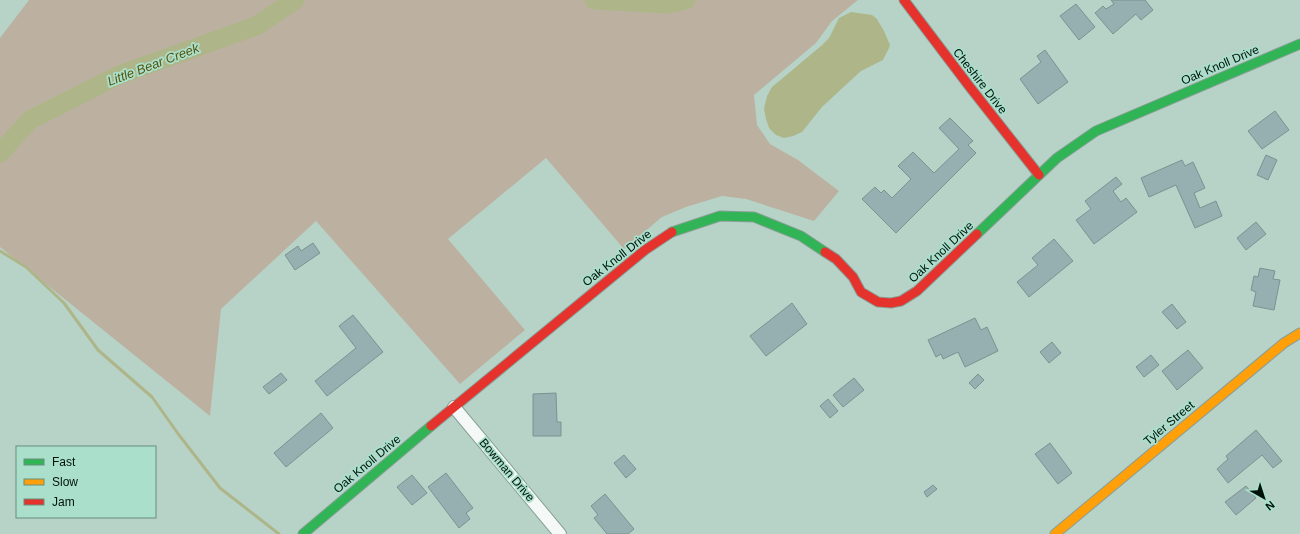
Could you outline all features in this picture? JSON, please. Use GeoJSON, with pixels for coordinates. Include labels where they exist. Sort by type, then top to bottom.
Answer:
{"type":"FeatureCollection","features":[{"type":"Feature","properties":{"kind":"street","name":"Cheshire Drive"},"geometry":{"type":"LineString","coordinates":[[904,0],[969,86],[1040,175]]}},
{"type":"Feature","properties":{"kind":"street","name":"Oak Knoll Drive"},"geometry":{"type":"LineString","coordinates":[[303,534],[454,407],[645,250],[674,231],[720,216],[754,217],[801,236],[836,260],[853,277],[861,292],[878,302],[891,303],[901,301],[917,291],[1057,158],[1080,141],[1096,131],[1300,44]]}},
{"type":"Feature","properties":{"kind":"street","name":"Tyler Street"},"geometry":{"type":"LineString","coordinates":[[1055,534],[1284,343],[1300,333]]}},
{"type":"Feature","properties":{"kind":"street","name":"Bowman Drive"},"geometry":{"type":"LineString","coordinates":[[454,407],[560,534]]}},
{"type":"Feature","properties":{"kind":"shaded area"},"geometry":{"type":"Polygon","coordinates":[[[29,0],[858,0],[832,21],[816,43],[754,95],[757,125],[770,144],[798,160],[839,191],[814,221],[746,199],[722,196],[686,207],[662,217],[624,249],[546,158],[448,239],[525,330],[460,384],[316,221],[221,309],[210,416],[0,247],[0,38],[29,0]]]}},
{"type":"Feature","properties":{"kind":"shaded area"},"geometry":{"type":"Polygon","coordinates":[[[851,12],[872,15],[877,19],[890,45],[883,60],[861,71],[822,107],[802,132],[784,138],[776,135],[769,128],[764,109],[767,96],[772,87],[821,46],[829,38],[839,18],[851,12]]]}},
{"type":"Feature","properties":{"kind":"building"},"geometry":{"type":"Polygon","coordinates":[[[1111,0],[1145,0],[1153,10],[1141,20],[1136,14],[1113,34],[1095,13],[1103,6],[1106,9],[1114,4],[1111,0]]]}},
{"type":"Feature","properties":{"kind":"building"},"geometry":{"type":"Polygon","coordinates":[[[1076,4],[1095,27],[1079,40],[1060,16],[1076,4]]]}},
{"type":"Feature","properties":{"kind":"building"},"geometry":{"type":"Polygon","coordinates":[[[1045,50],[1068,82],[1038,104],[1020,79],[1041,62],[1037,56],[1045,50]]]}},
{"type":"Feature","properties":{"kind":"building"},"geometry":{"type":"Polygon","coordinates":[[[1275,111],[1289,130],[1262,149],[1248,131],[1275,111]]]}},
{"type":"Feature","properties":{"kind":"building"},"geometry":{"type":"Polygon","coordinates":[[[950,118],[973,141],[968,145],[976,153],[896,233],[862,199],[875,187],[881,193],[884,190],[892,198],[911,179],[898,166],[913,152],[934,173],[959,149],[939,128],[950,118]]]}},
{"type":"Feature","properties":{"kind":"building"},"geometry":{"type":"Polygon","coordinates":[[[1266,155],[1277,160],[1268,180],[1257,175],[1266,155]]]}},
{"type":"Feature","properties":{"kind":"building"},"geometry":{"type":"Polygon","coordinates":[[[1182,160],[1185,166],[1193,162],[1205,188],[1194,193],[1200,208],[1216,201],[1222,216],[1195,228],[1176,185],[1149,197],[1141,178],[1182,160]]]}},
{"type":"Feature","properties":{"kind":"building"},"geometry":{"type":"Polygon","coordinates":[[[1116,177],[1122,184],[1113,191],[1121,202],[1126,198],[1137,212],[1094,244],[1076,220],[1091,209],[1085,201],[1116,177]]]}},
{"type":"Feature","properties":{"kind":"building"},"geometry":{"type":"Polygon","coordinates":[[[1256,222],[1266,234],[1246,250],[1237,238],[1256,222]]]}},
{"type":"Feature","properties":{"kind":"building"},"geometry":{"type":"Polygon","coordinates":[[[1054,239],[1073,261],[1029,297],[1017,282],[1038,265],[1032,258],[1054,239]]]}},
{"type":"Feature","properties":{"kind":"building"},"geometry":{"type":"Polygon","coordinates":[[[313,243],[320,253],[295,270],[285,255],[298,246],[301,251],[313,243]]]}},
{"type":"Feature","properties":{"kind":"building"},"geometry":{"type":"Polygon","coordinates":[[[1260,268],[1275,271],[1273,279],[1280,280],[1274,310],[1253,306],[1256,292],[1251,290],[1254,276],[1258,277],[1260,268]]]}},
{"type":"Feature","properties":{"kind":"building"},"geometry":{"type":"Polygon","coordinates":[[[792,303],[807,324],[766,356],[750,336],[792,303]]]}},
{"type":"Feature","properties":{"kind":"building"},"geometry":{"type":"Polygon","coordinates":[[[1172,304],[1186,322],[1177,329],[1162,312],[1172,304]]]}},
{"type":"Feature","properties":{"kind":"building"},"geometry":{"type":"Polygon","coordinates":[[[353,315],[383,352],[327,396],[315,381],[356,348],[339,326],[353,315]]]}},
{"type":"Feature","properties":{"kind":"building"},"geometry":{"type":"Polygon","coordinates":[[[975,318],[981,330],[987,327],[998,351],[965,367],[958,352],[943,359],[941,354],[936,357],[928,340],[975,318]]]}},
{"type":"Feature","properties":{"kind":"building"},"geometry":{"type":"Polygon","coordinates":[[[1052,342],[1061,353],[1049,363],[1040,352],[1052,342]]]}},
{"type":"Feature","properties":{"kind":"building"},"geometry":{"type":"Polygon","coordinates":[[[1188,350],[1203,368],[1177,390],[1162,371],[1188,350]]]}},
{"type":"Feature","properties":{"kind":"building"},"geometry":{"type":"Polygon","coordinates":[[[1151,355],[1159,365],[1144,377],[1136,367],[1151,355]]]}},
{"type":"Feature","properties":{"kind":"building"},"geometry":{"type":"Polygon","coordinates":[[[281,373],[287,380],[269,394],[263,387],[281,373]]]}},
{"type":"Feature","properties":{"kind":"building"},"geometry":{"type":"Polygon","coordinates":[[[978,374],[984,380],[975,389],[969,383],[978,374]]]}},
{"type":"Feature","properties":{"kind":"building"},"geometry":{"type":"Polygon","coordinates":[[[854,378],[864,390],[843,407],[833,395],[854,378]]]}},
{"type":"Feature","properties":{"kind":"building"},"geometry":{"type":"Polygon","coordinates":[[[556,393],[557,422],[561,422],[561,436],[533,436],[533,394],[556,393]]]}},
{"type":"Feature","properties":{"kind":"building"},"geometry":{"type":"Polygon","coordinates":[[[828,399],[838,411],[830,418],[820,406],[828,399]]]}},
{"type":"Feature","properties":{"kind":"building"},"geometry":{"type":"Polygon","coordinates":[[[321,413],[333,428],[286,467],[274,453],[321,413]]]}},
{"type":"Feature","properties":{"kind":"building"},"geometry":{"type":"Polygon","coordinates":[[[1256,430],[1282,461],[1273,468],[1262,455],[1228,483],[1217,469],[1228,459],[1226,456],[1256,430]]]}},
{"type":"Feature","properties":{"kind":"building"},"geometry":{"type":"Polygon","coordinates":[[[1050,443],[1072,473],[1058,484],[1035,454],[1050,443]]]}},
{"type":"Feature","properties":{"kind":"building"},"geometry":{"type":"Polygon","coordinates":[[[624,455],[636,469],[626,478],[614,463],[624,455]]]}},
{"type":"Feature","properties":{"kind":"building"},"geometry":{"type":"Polygon","coordinates":[[[446,473],[473,508],[466,513],[470,519],[459,528],[428,487],[446,473]]]}},
{"type":"Feature","properties":{"kind":"building"},"geometry":{"type":"Polygon","coordinates":[[[412,475],[427,493],[412,505],[397,487],[412,475]]]}},
{"type":"Feature","properties":{"kind":"building"},"geometry":{"type":"Polygon","coordinates":[[[933,485],[937,489],[927,497],[924,492],[933,485]]]}},
{"type":"Feature","properties":{"kind":"building"},"geometry":{"type":"Polygon","coordinates":[[[1246,486],[1256,498],[1236,515],[1225,502],[1246,486]]]}},
{"type":"Feature","properties":{"kind":"building"},"geometry":{"type":"Polygon","coordinates":[[[605,494],[634,529],[628,534],[607,534],[594,518],[598,515],[591,506],[605,494]]]}},
{"type":"Feature","properties":{"kind":"waterway","name":"Little Bear Creek"},"geometry":{"type":"LineString","coordinates":[[0,153],[30,120],[119,75],[256,26],[295,0]]}},
{"type":"Feature","properties":{"kind":"waterway","name":"Little Bear Creek"},"geometry":{"type":"LineString","coordinates":[[594,0],[666,4],[686,0]]}},
{"type":"Feature","properties":{"kind":"waterway"},"geometry":{"type":"LineString","coordinates":[[0,251],[26,267],[64,303],[98,350],[152,397],[220,488],[279,534]]}},
{"type":"Feature","properties":{"kind":"traffic: fast"},"geometry":{"type":"LineString","coordinates":[[977,234],[1057,158],[1096,131],[1300,44]]}},
{"type":"Feature","properties":{"kind":"traffic: fast"},"geometry":{"type":"LineString","coordinates":[[672,232],[720,216],[754,217],[801,236],[825,252]]}},
{"type":"Feature","properties":{"kind":"traffic: fast"},"geometry":{"type":"LineString","coordinates":[[303,534],[431,426]]}},
{"type":"Feature","properties":{"kind":"traffic: slow"},"geometry":{"type":"LineString","coordinates":[[1055,534],[1284,343],[1300,333]]}},
{"type":"Feature","properties":{"kind":"traffic: jam"},"geometry":{"type":"LineString","coordinates":[[904,0],[1039,175]]}},
{"type":"Feature","properties":{"kind":"traffic: jam"},"geometry":{"type":"LineString","coordinates":[[431,426],[645,250],[672,232]]}},
{"type":"Feature","properties":{"kind":"traffic: jam"},"geometry":{"type":"LineString","coordinates":[[825,252],[836,259],[853,277],[861,292],[878,302],[891,303],[901,301],[917,291],[977,234]]}}]}
